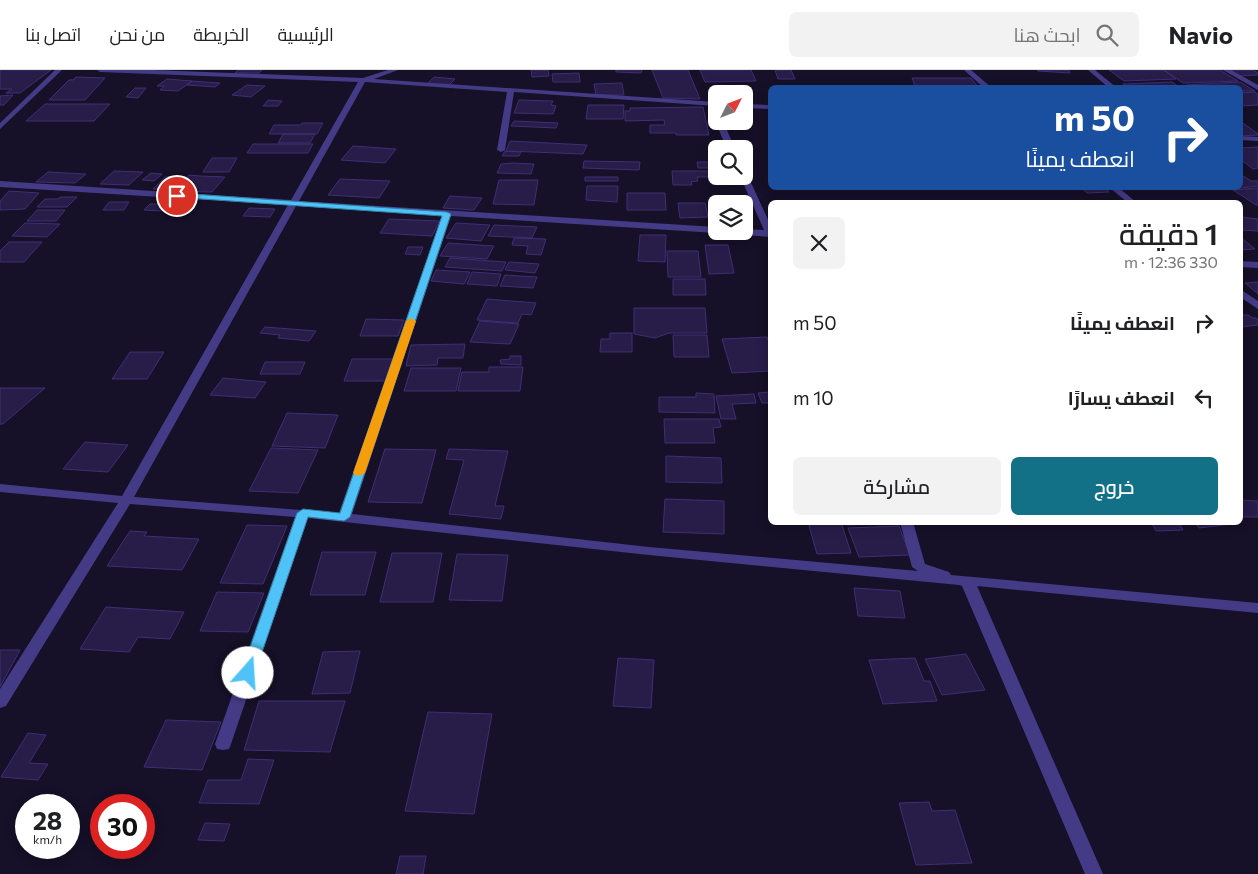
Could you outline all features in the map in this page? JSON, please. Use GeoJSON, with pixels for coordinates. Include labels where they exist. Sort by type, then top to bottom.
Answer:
{"type":"FeatureCollection","features":[{"type":"Feature","properties":{"kind":"street"},"geometry":{"type":"LineString","coordinates":[[0,127],[59,70]]}},
{"type":"Feature","properties":{"kind":"street"},"geometry":{"type":"LineString","coordinates":[[100,70],[363,80],[708,104]]}},
{"type":"Feature","properties":{"kind":"street"},"geometry":{"type":"LineString","coordinates":[[0,702],[126,500],[363,80],[395,70]]}},
{"type":"Feature","properties":{"kind":"street"},"geometry":{"type":"LineString","coordinates":[[967,70],[985,85]]}},
{"type":"Feature","properties":{"kind":"street"},"geometry":{"type":"LineString","coordinates":[[1091,70],[1110,85]]}},
{"type":"Feature","properties":{"kind":"street"},"geometry":{"type":"LineString","coordinates":[[1226,70],[1258,88]]}},
{"type":"Feature","properties":{"kind":"street"},"geometry":{"type":"LineString","coordinates":[[501,150],[511,90]]}},
{"type":"Feature","properties":{"kind":"street"},"geometry":{"type":"LineString","coordinates":[[753,106],[768,107]]}},
{"type":"Feature","properties":{"kind":"street"},"geometry":{"type":"LineString","coordinates":[[1243,138],[1258,139]]}},
{"type":"Feature","properties":{"kind":"street"},"geometry":{"type":"LineString","coordinates":[[0,184],[708,230]]}},
{"type":"Feature","properties":{"kind":"street"},"geometry":{"type":"LineString","coordinates":[[748,185],[768,230]]}},
{"type":"Feature","properties":{"kind":"street"},"geometry":{"type":"LineString","coordinates":[[1117,190],[1129,200]]}},
{"type":"Feature","properties":{"kind":"street"},"geometry":{"type":"LineString","coordinates":[[344,517],[447,214]]}},
{"type":"Feature","properties":{"kind":"street"},"geometry":{"type":"LineString","coordinates":[[753,233],[768,234]]}},
{"type":"Feature","properties":{"kind":"street"},"geometry":{"type":"LineString","coordinates":[[1243,264],[1258,265]]}},
{"type":"Feature","properties":{"kind":"street"},"geometry":{"type":"LineString","coordinates":[[1243,294],[1258,306]]}},
{"type":"Feature","properties":{"kind":"street"},"geometry":{"type":"LineString","coordinates":[[0,488],[126,500],[303,513],[649,551],[1258,608]]}},
{"type":"Feature","properties":{"kind":"street"},"geometry":{"type":"LineString","coordinates":[[223,744],[303,513]]}},
{"type":"Feature","properties":{"kind":"street"},"geometry":{"type":"LineString","coordinates":[[907,525],[919,567],[968,582],[1094,874]]}},
{"type":"Feature","properties":{"kind":"building"},"geometry":{"type":"Polygon","coordinates":[[[0,70],[51,70],[20,93],[6,93],[12,89],[0,89],[0,70]]]}},
{"type":"Feature","properties":{"kind":"building"},"geometry":{"type":"Polygon","coordinates":[[[238,70],[262,70],[259,73],[235,73],[238,70]]]}},
{"type":"Feature","properties":{"kind":"building"},"geometry":{"type":"Polygon","coordinates":[[[531,70],[548,70],[549,76],[532,77],[531,70]]]}},
{"type":"Feature","properties":{"kind":"building"},"geometry":{"type":"Polygon","coordinates":[[[616,70],[642,70],[641,73],[616,72],[616,70]]]}},
{"type":"Feature","properties":{"kind":"building"},"geometry":{"type":"Polygon","coordinates":[[[652,70],[688,70],[700,99],[663,98],[652,70]]]}},
{"type":"Feature","properties":{"kind":"building"},"geometry":{"type":"Polygon","coordinates":[[[700,70],[751,70],[756,81],[705,82],[700,70]]]}},
{"type":"Feature","properties":{"kind":"building"},"geometry":{"type":"Polygon","coordinates":[[[775,70],[791,70],[795,79],[778,79],[775,70]]]}},
{"type":"Feature","properties":{"kind":"building"},"geometry":{"type":"Polygon","coordinates":[[[1069,70],[1070,73],[1038,71],[1069,70]]]}},
{"type":"Feature","properties":{"kind":"building"},"geometry":{"type":"Polygon","coordinates":[[[1109,70],[1159,70],[1165,71],[1176,79],[1124,81],[1109,70]]]}},
{"type":"Feature","properties":{"kind":"building"},"geometry":{"type":"Polygon","coordinates":[[[1164,70],[1220,70],[1238,81],[1183,83],[1164,70]]]}},
{"type":"Feature","properties":{"kind":"building"},"geometry":{"type":"Polygon","coordinates":[[[1230,70],[1253,70],[1258,75],[1239,76],[1230,70]]]}},
{"type":"Feature","properties":{"kind":"building"},"geometry":{"type":"Polygon","coordinates":[[[579,73],[580,82],[553,82],[552,74],[579,73]]]}},
{"type":"Feature","properties":{"kind":"building"},"geometry":{"type":"Polygon","coordinates":[[[76,77],[105,78],[85,100],[49,100],[69,80],[73,80],[76,77]]]}},
{"type":"Feature","properties":{"kind":"building"},"geometry":{"type":"Polygon","coordinates":[[[434,77],[455,79],[449,85],[427,84],[434,77]]]}},
{"type":"Feature","properties":{"kind":"building"},"geometry":{"type":"Polygon","coordinates":[[[912,78],[971,78],[976,85],[915,85],[912,78]]]}},
{"type":"Feature","properties":{"kind":"building"},"geometry":{"type":"Polygon","coordinates":[[[167,79],[192,81],[178,91],[160,90],[164,86],[157,86],[167,79]]]}},
{"type":"Feature","properties":{"kind":"building"},"geometry":{"type":"Polygon","coordinates":[[[192,81],[220,83],[215,87],[187,85],[192,81]]]}},
{"type":"Feature","properties":{"kind":"building"},"geometry":{"type":"Polygon","coordinates":[[[1172,82],[1176,85],[1124,85],[1123,84],[1172,82]]]}},
{"type":"Feature","properties":{"kind":"building"},"geometry":{"type":"Polygon","coordinates":[[[1240,82],[1255,91],[1243,91],[1243,85],[1186,85],[1240,82]]]}},
{"type":"Feature","properties":{"kind":"building"},"geometry":{"type":"Polygon","coordinates":[[[622,83],[624,95],[596,95],[594,84],[622,83]]]}},
{"type":"Feature","properties":{"kind":"building"},"geometry":{"type":"Polygon","coordinates":[[[247,85],[265,86],[251,97],[232,95],[247,85]]]}},
{"type":"Feature","properties":{"kind":"building"},"geometry":{"type":"Polygon","coordinates":[[[135,88],[146,88],[138,98],[126,97],[135,88]]]}},
{"type":"Feature","properties":{"kind":"building"},"geometry":{"type":"Polygon","coordinates":[[[1254,92],[1258,94],[1258,105],[1243,106],[1243,93],[1254,92]]]}},
{"type":"Feature","properties":{"kind":"building"},"geometry":{"type":"Polygon","coordinates":[[[13,95],[4,105],[0,105],[0,96],[13,95]]]}},
{"type":"Feature","properties":{"kind":"building"},"geometry":{"type":"Polygon","coordinates":[[[268,100],[282,101],[278,106],[263,106],[268,100]]]}},
{"type":"Feature","properties":{"kind":"building"},"geometry":{"type":"Polygon","coordinates":[[[519,100],[553,101],[551,105],[556,106],[553,114],[514,113],[519,100]]]}},
{"type":"Feature","properties":{"kind":"building"},"geometry":{"type":"Polygon","coordinates":[[[45,104],[110,104],[94,121],[26,121],[45,104]]]}},
{"type":"Feature","properties":{"kind":"building"},"geometry":{"type":"Polygon","coordinates":[[[588,105],[624,105],[623,119],[586,119],[588,105]]]}},
{"type":"Feature","properties":{"kind":"building"},"geometry":{"type":"Polygon","coordinates":[[[703,107],[709,135],[650,133],[650,125],[665,125],[664,120],[625,121],[625,111],[630,111],[630,108],[703,107]]]}},
{"type":"Feature","properties":{"kind":"building"},"geometry":{"type":"Polygon","coordinates":[[[514,121],[558,123],[556,128],[511,126],[514,121]]]}},
{"type":"Feature","properties":{"kind":"building"},"geometry":{"type":"Polygon","coordinates":[[[302,123],[323,123],[317,134],[269,134],[274,125],[301,125],[302,123]]]}},
{"type":"Feature","properties":{"kind":"building"},"geometry":{"type":"Polygon","coordinates":[[[1243,123],[1258,134],[1243,136],[1243,123]]]}},
{"type":"Feature","properties":{"kind":"building"},"geometry":{"type":"Polygon","coordinates":[[[283,134],[315,134],[310,143],[278,143],[283,134]]]}},
{"type":"Feature","properties":{"kind":"building"},"geometry":{"type":"Polygon","coordinates":[[[510,141],[587,145],[583,154],[506,151],[510,141]]]}},
{"type":"Feature","properties":{"kind":"building"},"geometry":{"type":"Polygon","coordinates":[[[253,144],[313,144],[308,153],[247,153],[253,144]]]}},
{"type":"Feature","properties":{"kind":"building"},"geometry":{"type":"Polygon","coordinates":[[[353,146],[396,149],[385,163],[341,160],[353,146]]]}},
{"type":"Feature","properties":{"kind":"building"},"geometry":{"type":"Polygon","coordinates":[[[1258,147],[1258,168],[1253,169],[1243,161],[1243,148],[1258,147]]]}},
{"type":"Feature","properties":{"kind":"building"},"geometry":{"type":"Polygon","coordinates":[[[505,151],[521,152],[519,156],[502,156],[505,151]]]}},
{"type":"Feature","properties":{"kind":"building"},"geometry":{"type":"Polygon","coordinates":[[[212,158],[237,158],[229,172],[203,172],[212,158]]]}},
{"type":"Feature","properties":{"kind":"building"},"geometry":{"type":"Polygon","coordinates":[[[584,161],[640,162],[639,170],[583,168],[584,161]]]}},
{"type":"Feature","properties":{"kind":"building"},"geometry":{"type":"Polygon","coordinates":[[[697,162],[708,162],[708,168],[698,168],[697,162]]]}},
{"type":"Feature","properties":{"kind":"building"},"geometry":{"type":"Polygon","coordinates":[[[501,164],[534,164],[531,174],[497,173],[501,164]]]}},
{"type":"Feature","properties":{"kind":"building"},"geometry":{"type":"Polygon","coordinates":[[[114,171],[143,172],[129,185],[100,184],[114,171]]]}},
{"type":"Feature","properties":{"kind":"building"},"geometry":{"type":"Polygon","coordinates":[[[672,171],[708,171],[708,177],[697,177],[698,181],[691,182],[692,185],[673,185],[672,171]]]}},
{"type":"Feature","properties":{"kind":"building"},"geometry":{"type":"Polygon","coordinates":[[[48,172],[86,174],[75,183],[36,182],[48,172]]]}},
{"type":"Feature","properties":{"kind":"building"},"geometry":{"type":"Polygon","coordinates":[[[151,173],[162,174],[154,181],[142,180],[151,173]]]}},
{"type":"Feature","properties":{"kind":"building"},"geometry":{"type":"Polygon","coordinates":[[[189,175],[225,177],[212,192],[175,191],[189,175]]]}},
{"type":"Feature","properties":{"kind":"building"},"geometry":{"type":"Polygon","coordinates":[[[1243,176],[1251,181],[1258,181],[1258,186],[1243,188],[1243,176]]]}},
{"type":"Feature","properties":{"kind":"building"},"geometry":{"type":"Polygon","coordinates":[[[165,177],[176,177],[164,189],[153,189],[165,177]]]}},
{"type":"Feature","properties":{"kind":"building"},"geometry":{"type":"Polygon","coordinates":[[[585,177],[618,177],[618,181],[585,181],[585,177]]]}},
{"type":"Feature","properties":{"kind":"building"},"geometry":{"type":"Polygon","coordinates":[[[340,179],[390,181],[379,198],[328,195],[340,179]]]}},
{"type":"Feature","properties":{"kind":"building"},"geometry":{"type":"Polygon","coordinates":[[[499,180],[538,180],[534,205],[493,204],[499,180]]]}},
{"type":"Feature","properties":{"kind":"building"},"geometry":{"type":"Polygon","coordinates":[[[587,186],[618,186],[617,202],[586,200],[587,186]]]}},
{"type":"Feature","properties":{"kind":"building"},"geometry":{"type":"Polygon","coordinates":[[[1258,188],[1258,205],[1233,190],[1258,188]]]}},
{"type":"Feature","properties":{"kind":"building"},"geometry":{"type":"Polygon","coordinates":[[[1084,190],[1106,190],[1109,192],[1087,193],[1084,190]]]}},
{"type":"Feature","properties":{"kind":"building"},"geometry":{"type":"Polygon","coordinates":[[[9,191],[39,193],[25,209],[0,210],[0,201],[9,191]]]}},
{"type":"Feature","properties":{"kind":"building"},"geometry":{"type":"Polygon","coordinates":[[[627,193],[665,193],[666,210],[627,210],[627,193]]]}},
{"type":"Feature","properties":{"kind":"building"},"geometry":{"type":"Polygon","coordinates":[[[450,196],[482,198],[474,210],[443,208],[450,196]]]}},
{"type":"Feature","properties":{"kind":"building"},"geometry":{"type":"Polygon","coordinates":[[[60,197],[77,197],[67,207],[37,207],[45,199],[58,199],[60,197]]]}},
{"type":"Feature","properties":{"kind":"building"},"geometry":{"type":"Polygon","coordinates":[[[109,202],[129,202],[124,210],[103,210],[109,202]]]}},
{"type":"Feature","properties":{"kind":"building"},"geometry":{"type":"Polygon","coordinates":[[[678,203],[705,203],[708,217],[680,218],[678,203]]]}},
{"type":"Feature","properties":{"kind":"building"},"geometry":{"type":"Polygon","coordinates":[[[150,204],[166,205],[161,211],[144,210],[150,204]]]}},
{"type":"Feature","properties":{"kind":"building"},"geometry":{"type":"Polygon","coordinates":[[[249,208],[275,209],[270,217],[243,216],[249,208]]]}},
{"type":"Feature","properties":{"kind":"building"},"geometry":{"type":"Polygon","coordinates":[[[37,210],[65,210],[56,221],[27,221],[37,210]]]}},
{"type":"Feature","properties":{"kind":"building"},"geometry":{"type":"Polygon","coordinates":[[[1243,217],[1258,219],[1258,231],[1243,230],[1243,217]]]}},
{"type":"Feature","properties":{"kind":"building"},"geometry":{"type":"Polygon","coordinates":[[[389,219],[440,221],[432,236],[380,233],[389,219]]]}},
{"type":"Feature","properties":{"kind":"building"},"geometry":{"type":"Polygon","coordinates":[[[25,223],[60,224],[47,237],[12,236],[25,223]]]}},
{"type":"Feature","properties":{"kind":"building"},"geometry":{"type":"Polygon","coordinates":[[[456,223],[490,225],[481,241],[446,238],[456,223]]]}},
{"type":"Feature","properties":{"kind":"building"},"geometry":{"type":"Polygon","coordinates":[[[494,225],[537,227],[532,238],[488,236],[494,225]]]}},
{"type":"Feature","properties":{"kind":"building"},"geometry":{"type":"Polygon","coordinates":[[[640,235],[666,235],[665,262],[638,261],[640,235]]]}},
{"type":"Feature","properties":{"kind":"building"},"geometry":{"type":"Polygon","coordinates":[[[514,238],[546,239],[541,255],[526,254],[528,246],[512,245],[514,238]]]}},
{"type":"Feature","properties":{"kind":"building"},"geometry":{"type":"Polygon","coordinates":[[[1243,239],[1255,249],[1243,250],[1243,239]]]}},
{"type":"Feature","properties":{"kind":"building"},"geometry":{"type":"Polygon","coordinates":[[[9,242],[42,242],[24,262],[0,262],[0,251],[9,242]]]}},
{"type":"Feature","properties":{"kind":"building"},"geometry":{"type":"Polygon","coordinates":[[[448,243],[494,246],[487,259],[440,256],[448,243]]]}},
{"type":"Feature","properties":{"kind":"building"},"geometry":{"type":"Polygon","coordinates":[[[705,245],[728,245],[734,273],[709,274],[705,245]]]}},
{"type":"Feature","properties":{"kind":"building"},"geometry":{"type":"Polygon","coordinates":[[[408,247],[423,247],[420,255],[405,254],[408,247]]]}},
{"type":"Feature","properties":{"kind":"building"},"geometry":{"type":"Polygon","coordinates":[[[667,251],[698,251],[701,277],[668,277],[667,251]]]}},
{"type":"Feature","properties":{"kind":"building"},"geometry":{"type":"Polygon","coordinates":[[[450,258],[506,262],[502,271],[445,267],[450,258]]]}},
{"type":"Feature","properties":{"kind":"building"},"geometry":{"type":"Polygon","coordinates":[[[509,262],[539,264],[535,273],[505,270],[509,262]]]}},
{"type":"Feature","properties":{"kind":"building"},"geometry":{"type":"Polygon","coordinates":[[[436,270],[470,272],[464,284],[431,281],[436,270]]]}},
{"type":"Feature","properties":{"kind":"building"},"geometry":{"type":"Polygon","coordinates":[[[472,272],[501,274],[497,286],[467,284],[472,272]]]}},
{"type":"Feature","properties":{"kind":"building"},"geometry":{"type":"Polygon","coordinates":[[[505,275],[537,277],[533,288],[500,286],[505,275]]]}},
{"type":"Feature","properties":{"kind":"building"},"geometry":{"type":"Polygon","coordinates":[[[673,279],[705,279],[706,295],[673,295],[673,279]]]}},
{"type":"Feature","properties":{"kind":"building"},"geometry":{"type":"Polygon","coordinates":[[[1258,282],[1258,294],[1245,283],[1258,282]]]}},
{"type":"Feature","properties":{"kind":"building"},"geometry":{"type":"Polygon","coordinates":[[[487,299],[536,303],[531,315],[522,314],[518,323],[477,320],[487,299]]]}},
{"type":"Feature","properties":{"kind":"building"},"geometry":{"type":"Polygon","coordinates":[[[634,308],[705,308],[707,333],[669,333],[655,338],[634,334],[634,308]]]}},
{"type":"Feature","properties":{"kind":"building"},"geometry":{"type":"Polygon","coordinates":[[[1243,315],[1256,318],[1258,325],[1243,327],[1243,315]]]}},
{"type":"Feature","properties":{"kind":"building"},"geometry":{"type":"Polygon","coordinates":[[[366,319],[404,320],[398,336],[360,336],[366,319]]]}},
{"type":"Feature","properties":{"kind":"building"},"geometry":{"type":"Polygon","coordinates":[[[480,321],[519,324],[510,344],[470,342],[480,321]]]}},
{"type":"Feature","properties":{"kind":"building"},"geometry":{"type":"Polygon","coordinates":[[[265,327],[316,331],[309,341],[278,338],[280,335],[260,333],[265,327]]]}},
{"type":"Feature","properties":{"kind":"building"},"geometry":{"type":"Polygon","coordinates":[[[610,333],[632,333],[632,352],[600,352],[601,339],[610,339],[610,333]]]}},
{"type":"Feature","properties":{"kind":"building"},"geometry":{"type":"Polygon","coordinates":[[[673,335],[707,335],[709,357],[674,357],[673,335]]]}},
{"type":"Feature","properties":{"kind":"building"},"geometry":{"type":"Polygon","coordinates":[[[767,337],[768,371],[732,373],[722,339],[767,337]]]}},
{"type":"Feature","properties":{"kind":"building"},"geometry":{"type":"Polygon","coordinates":[[[465,344],[463,358],[438,358],[437,365],[406,366],[411,345],[465,344]]]}},
{"type":"Feature","properties":{"kind":"building"},"geometry":{"type":"Polygon","coordinates":[[[130,352],[164,352],[147,379],[112,379],[130,352]]]}},
{"type":"Feature","properties":{"kind":"building"},"geometry":{"type":"Polygon","coordinates":[[[510,356],[521,356],[521,365],[501,364],[500,360],[510,359],[510,356]]]}},
{"type":"Feature","properties":{"kind":"building"},"geometry":{"type":"Polygon","coordinates":[[[352,359],[394,359],[387,381],[344,381],[352,359]]]}},
{"type":"Feature","properties":{"kind":"building"},"geometry":{"type":"Polygon","coordinates":[[[265,362],[305,362],[300,374],[260,374],[265,362]]]}},
{"type":"Feature","properties":{"kind":"building"},"geometry":{"type":"Polygon","coordinates":[[[489,367],[523,367],[520,391],[458,391],[462,372],[489,372],[489,367]]]}},
{"type":"Feature","properties":{"kind":"building"},"geometry":{"type":"Polygon","coordinates":[[[411,368],[461,368],[456,391],[404,391],[411,368]]]}},
{"type":"Feature","properties":{"kind":"building"},"geometry":{"type":"Polygon","coordinates":[[[223,378],[266,382],[255,398],[210,395],[223,378]]]}},
{"type":"Feature","properties":{"kind":"building"},"geometry":{"type":"Polygon","coordinates":[[[0,388],[45,388],[3,424],[0,424],[0,388]]]}},
{"type":"Feature","properties":{"kind":"building"},"geometry":{"type":"Polygon","coordinates":[[[768,392],[768,403],[762,403],[758,393],[768,392]]]}},
{"type":"Feature","properties":{"kind":"building"},"geometry":{"type":"Polygon","coordinates":[[[696,393],[714,394],[715,413],[659,412],[659,397],[696,397],[696,393]]]}},
{"type":"Feature","properties":{"kind":"building"},"geometry":{"type":"Polygon","coordinates":[[[754,394],[756,403],[732,404],[736,419],[721,419],[716,396],[754,394]]]}},
{"type":"Feature","properties":{"kind":"building"},"geometry":{"type":"Polygon","coordinates":[[[287,413],[338,415],[325,448],[272,446],[287,413]]]}},
{"type":"Feature","properties":{"kind":"building"},"geometry":{"type":"Polygon","coordinates":[[[664,419],[719,419],[721,427],[713,428],[715,443],[665,443],[664,419]]]}},
{"type":"Feature","properties":{"kind":"building"},"geometry":{"type":"Polygon","coordinates":[[[85,442],[128,445],[108,472],[63,469],[85,442]]]}},
{"type":"Feature","properties":{"kind":"building"},"geometry":{"type":"Polygon","coordinates":[[[271,448],[318,450],[298,493],[249,491],[271,448]]]}},
{"type":"Feature","properties":{"kind":"building"},"geometry":{"type":"Polygon","coordinates":[[[385,449],[436,450],[422,503],[368,502],[385,449]]]}},
{"type":"Feature","properties":{"kind":"building"},"geometry":{"type":"Polygon","coordinates":[[[449,449],[508,451],[495,506],[504,506],[501,519],[449,514],[464,460],[446,459],[449,449]]]}},
{"type":"Feature","properties":{"kind":"building"},"geometry":{"type":"Polygon","coordinates":[[[666,456],[721,458],[722,483],[666,482],[666,456]]]}},
{"type":"Feature","properties":{"kind":"building"},"geometry":{"type":"Polygon","coordinates":[[[665,499],[724,501],[724,534],[663,532],[665,499]]]}},
{"type":"Feature","properties":{"kind":"building"},"geometry":{"type":"Polygon","coordinates":[[[1243,500],[1258,501],[1258,517],[1243,517],[1243,500]]]}},
{"type":"Feature","properties":{"kind":"building"},"geometry":{"type":"Polygon","coordinates":[[[247,525],[287,526],[263,584],[220,583],[247,525]]]}},
{"type":"Feature","properties":{"kind":"building"},"geometry":{"type":"Polygon","coordinates":[[[809,525],[842,525],[851,553],[817,554],[809,525]]]}},
{"type":"Feature","properties":{"kind":"building"},"geometry":{"type":"Polygon","coordinates":[[[1153,525],[1180,525],[1183,530],[1156,531],[1153,525]]]}},
{"type":"Feature","properties":{"kind":"building"},"geometry":{"type":"Polygon","coordinates":[[[1196,525],[1223,525],[1199,528],[1196,525]]]}},
{"type":"Feature","properties":{"kind":"building"},"geometry":{"type":"Polygon","coordinates":[[[899,526],[910,555],[859,557],[848,528],[899,526]]]}},
{"type":"Feature","properties":{"kind":"building"},"geometry":{"type":"Polygon","coordinates":[[[130,531],[147,532],[144,536],[199,539],[182,570],[107,566],[130,531]]]}},
{"type":"Feature","properties":{"kind":"building"},"geometry":{"type":"Polygon","coordinates":[[[322,552],[376,552],[365,595],[310,595],[322,552]]]}},
{"type":"Feature","properties":{"kind":"building"},"geometry":{"type":"Polygon","coordinates":[[[392,553],[442,553],[433,602],[380,602],[392,553]]]}},
{"type":"Feature","properties":{"kind":"building"},"geometry":{"type":"Polygon","coordinates":[[[457,554],[508,555],[502,601],[449,600],[457,554]]]}},
{"type":"Feature","properties":{"kind":"building"},"geometry":{"type":"Polygon","coordinates":[[[854,588],[900,591],[905,618],[858,616],[854,588]]]}},
{"type":"Feature","properties":{"kind":"building"},"geometry":{"type":"Polygon","coordinates":[[[217,592],[264,593],[248,632],[200,631],[217,592]]]}},
{"type":"Feature","properties":{"kind":"building"},"geometry":{"type":"Polygon","coordinates":[[[106,607],[184,612],[170,639],[138,637],[129,652],[80,649],[106,607]]]}},
{"type":"Feature","properties":{"kind":"building"},"geometry":{"type":"Polygon","coordinates":[[[0,650],[20,650],[0,687],[0,650]]]}},
{"type":"Feature","properties":{"kind":"building"},"geometry":{"type":"Polygon","coordinates":[[[360,651],[350,693],[312,694],[323,652],[360,651]]]}},
{"type":"Feature","properties":{"kind":"building"},"geometry":{"type":"Polygon","coordinates":[[[966,654],[985,690],[942,695],[925,659],[966,654]]]}},
{"type":"Feature","properties":{"kind":"building"},"geometry":{"type":"Polygon","coordinates":[[[618,658],[654,660],[651,708],[613,706],[618,658]]]}},
{"type":"Feature","properties":{"kind":"building"},"geometry":{"type":"Polygon","coordinates":[[[915,658],[924,681],[930,681],[937,701],[883,704],[869,660],[915,658]]]}},
{"type":"Feature","properties":{"kind":"building"},"geometry":{"type":"Polygon","coordinates":[[[259,701],[345,701],[330,752],[244,750],[259,701]]]}},
{"type":"Feature","properties":{"kind":"building"},"geometry":{"type":"Polygon","coordinates":[[[428,712],[492,714],[474,814],[405,811],[428,712]]]}},
{"type":"Feature","properties":{"kind":"building"},"geometry":{"type":"Polygon","coordinates":[[[166,720],[221,722],[202,770],[144,767],[166,720]]]}},
{"type":"Feature","properties":{"kind":"building"},"geometry":{"type":"Polygon","coordinates":[[[28,733],[46,735],[29,763],[48,764],[38,780],[1,777],[28,733]]]}},
{"type":"Feature","properties":{"kind":"building"},"geometry":{"type":"Polygon","coordinates":[[[248,759],[274,760],[259,804],[199,803],[208,780],[241,780],[248,759]]]}},
{"type":"Feature","properties":{"kind":"building"},"geometry":{"type":"Polygon","coordinates":[[[929,802],[932,811],[955,810],[972,863],[916,865],[899,803],[929,802]]]}},
{"type":"Feature","properties":{"kind":"building"},"geometry":{"type":"Polygon","coordinates":[[[205,823],[230,824],[224,841],[198,840],[205,823]]]}},
{"type":"Feature","properties":{"kind":"building"},"geometry":{"type":"Polygon","coordinates":[[[400,856],[426,856],[423,874],[396,874],[400,856]]]}},
{"type":"Feature","properties":{"kind":"slow traffic"},"geometry":{"type":"LineString","coordinates":[[359,473],[411,321]]}},
{"type":"Feature","properties":{"kind":"route"},"geometry":{"type":"LineString","coordinates":[[177,196],[447,214],[344,517],[303,513],[248,673]]}}]}
